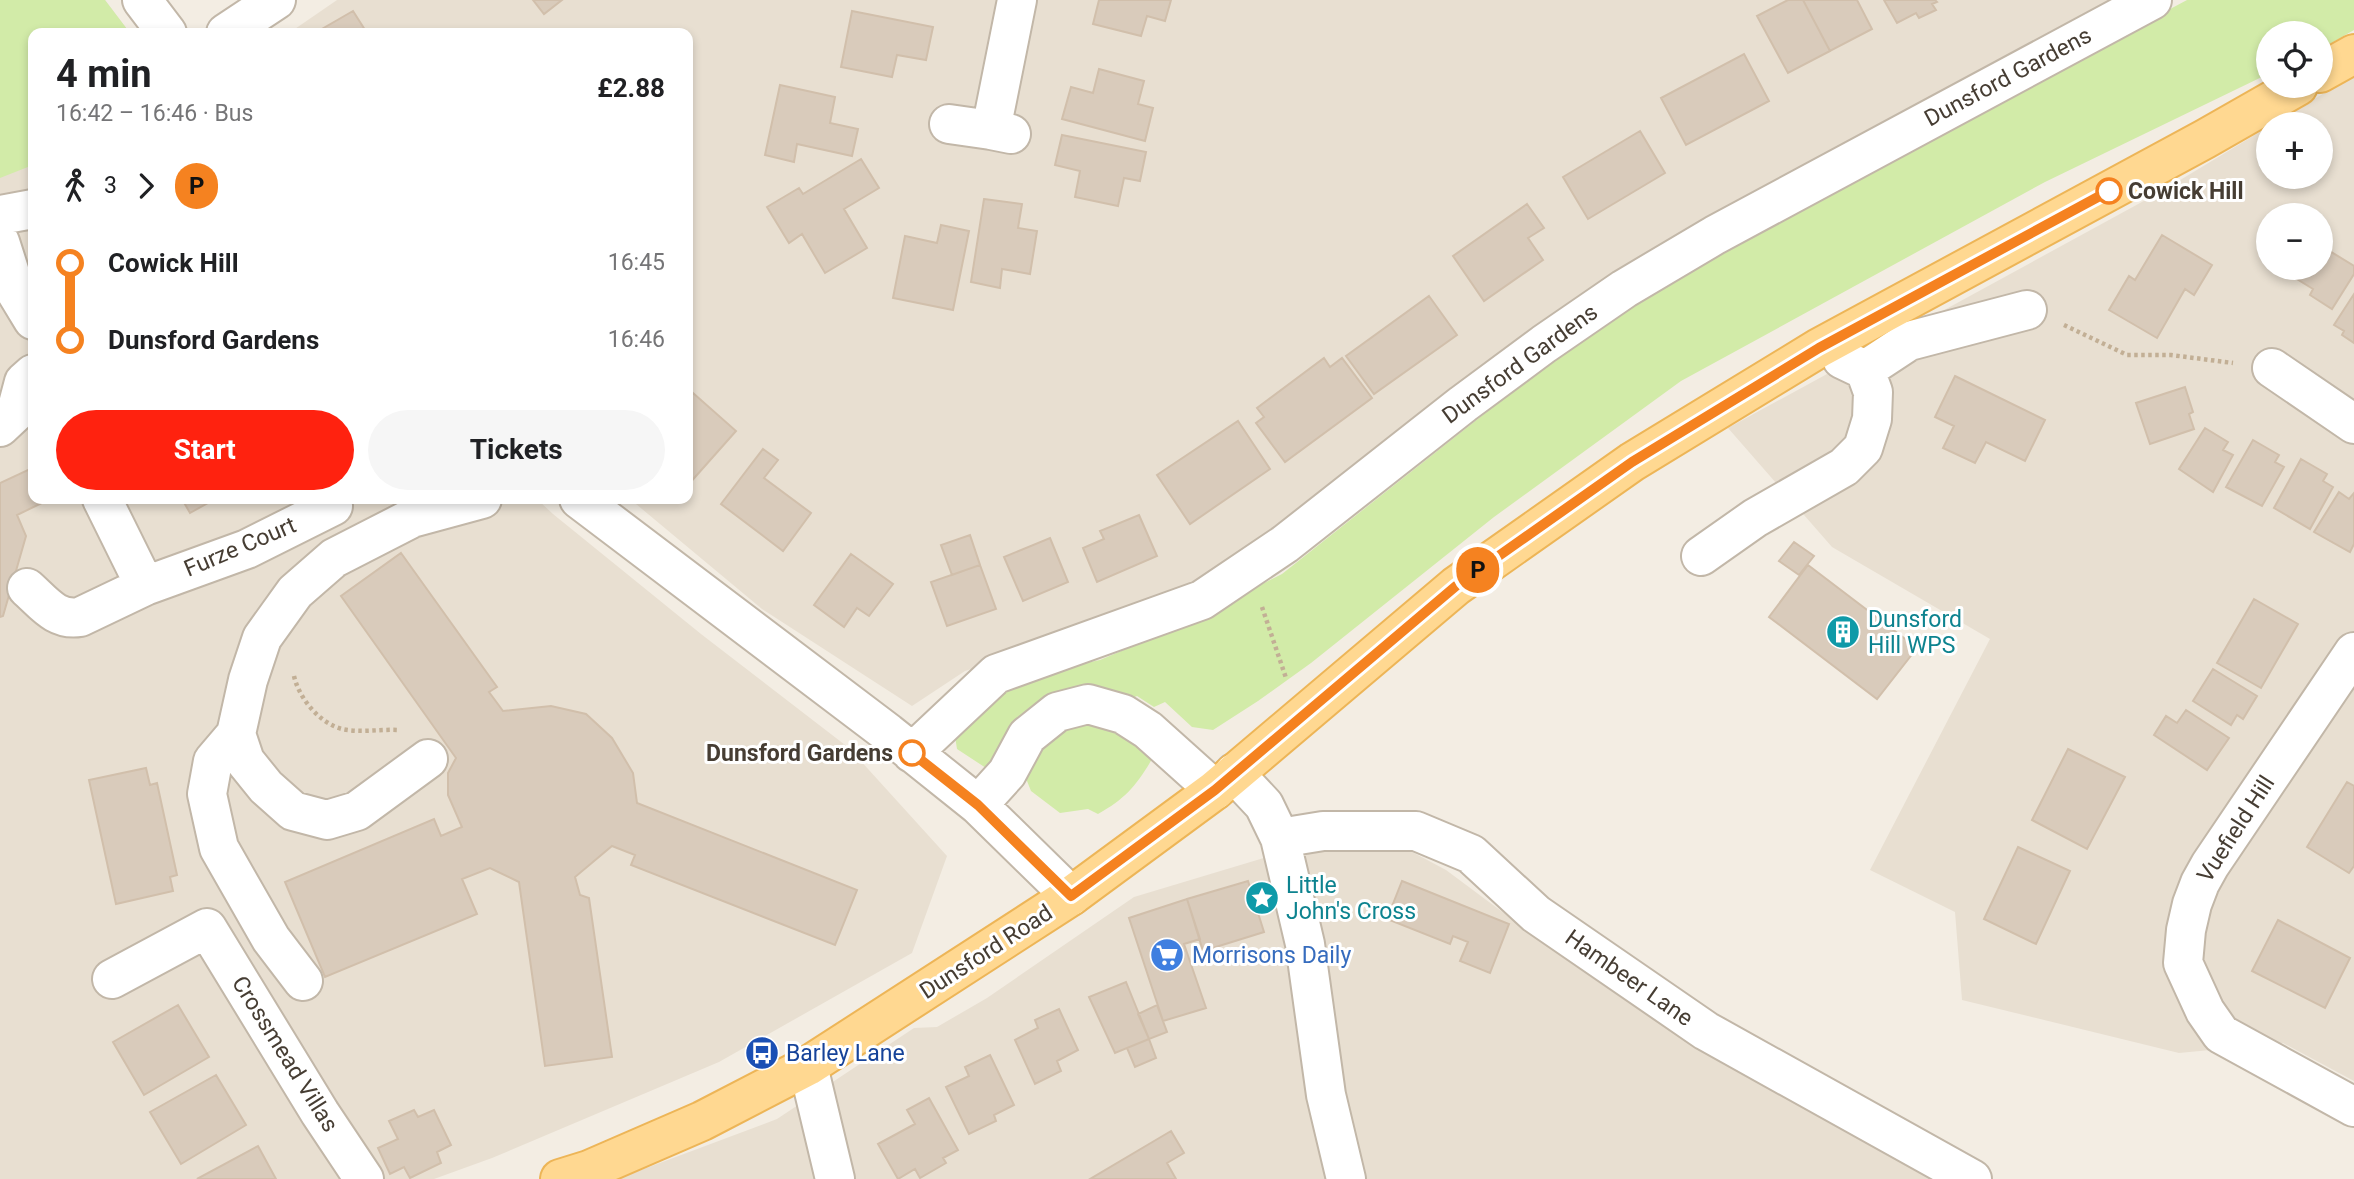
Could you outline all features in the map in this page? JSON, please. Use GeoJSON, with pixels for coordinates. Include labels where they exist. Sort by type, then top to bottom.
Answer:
{"type":"FeatureCollection","features":[{"type":"Feature","properties":{"kind":"main road"},"geometry":{"type":"LineString","coordinates":[[2333,66],[2354,54]]}},
{"type":"Feature","properties":{"kind":"main road","name":"Dunsford Road"},"geometry":{"type":"LineString","coordinates":[[560,1179],[589,1170],[702,1121],[808,1066],[1071,896],[1225,782],[1456,586],[1632,462],[1819,348],[2277,98]]}},
{"type":"Feature","properties":{"kind":"street"},"geometry":{"type":"LineString","coordinates":[[142,0],[163,28]]}},
{"type":"Feature","properties":{"kind":"street"},"geometry":{"type":"LineString","coordinates":[[234,28],[276,0]]}},
{"type":"Feature","properties":{"kind":"street"},"geometry":{"type":"LineString","coordinates":[[948,124],[1001,132],[1017,0]]}},
{"type":"Feature","properties":{"kind":"street","name":"Dunsford Gardens"},"geometry":{"type":"LineString","coordinates":[[912,753],[996,674],[1202,600],[1285,544],[1544,344],[1624,289],[1715,235],[2152,0]]}},
{"type":"Feature","properties":{"kind":"street"},"geometry":{"type":"LineString","coordinates":[[0,215],[28,210]]}},
{"type":"Feature","properties":{"kind":"street"},"geometry":{"type":"LineString","coordinates":[[0,242],[16,292],[28,312]]}},
{"type":"Feature","properties":{"kind":"street"},"geometry":{"type":"LineString","coordinates":[[1866,370],[1909,341],[2027,310]]}},
{"type":"Feature","properties":{"kind":"street"},"geometry":{"type":"LineString","coordinates":[[1701,556],[1755,518],[1844,467],[1863,448],[1872,419],[1873,392],[1866,370],[1819,348]]}},
{"type":"Feature","properties":{"kind":"street"},"geometry":{"type":"LineString","coordinates":[[2272,368],[2354,424]]}},
{"type":"Feature","properties":{"kind":"street"},"geometry":{"type":"LineString","coordinates":[[0,427],[16,412],[24,382],[28,378]]}},
{"type":"Feature","properties":{"kind":"street"},"geometry":{"type":"LineString","coordinates":[[105,504],[145,586]]}},
{"type":"Feature","properties":{"kind":"street"},"geometry":{"type":"LineString","coordinates":[[303,981],[271,939],[219,848],[207,794],[213,761],[236,734],[248,680],[262,638],[295,592],[334,558],[412,518],[464,504]]}},
{"type":"Feature","properties":{"kind":"street"},"geometry":{"type":"LineString","coordinates":[[586,504],[978,805],[1071,896]]}},
{"type":"Feature","properties":{"kind":"street","name":"Furze Court"},"geometry":{"type":"LineString","coordinates":[[27,588],[54,613],[69,619],[80,617],[145,586],[247,549],[333,506]]}},
{"type":"Feature","properties":{"kind":"street","name":"Vuefield Hill"},"geometry":{"type":"LineString","coordinates":[[2354,652],[2200,883],[2186,930],[2183,963],[2204,1011],[2221,1034],[2354,1107]]}},
{"type":"Feature","properties":{"kind":"street"},"geometry":{"type":"LineString","coordinates":[[978,805],[1007,773],[1027,736],[1057,712],[1088,704],[1123,714],[1264,805],[1280,838],[1305,944],[1326,1095],[1346,1179]]}},
{"type":"Feature","properties":{"kind":"street"},"geometry":{"type":"LineString","coordinates":[[236,734],[245,761],[266,787],[293,811],[327,820],[357,811],[428,759]]}},
{"type":"Feature","properties":{"kind":"street","name":"Hambeer Lane"},"geometry":{"type":"LineString","coordinates":[[1280,838],[1323,831],[1416,831],[1471,854],[1536,914],[1706,1031],[1972,1179]]}},
{"type":"Feature","properties":{"kind":"street","name":"Crossmead Villas"},"geometry":{"type":"LineString","coordinates":[[112,979],[207,928],[363,1179]]}},
{"type":"Feature","properties":{"kind":"street"},"geometry":{"type":"LineString","coordinates":[[808,1066],[835,1179]]}},
{"type":"Feature","properties":{"kind":"path"},"geometry":{"type":"LineString","coordinates":[[2027,310],[2127,355],[2171,355],[2272,368]]}},
{"type":"Feature","properties":{"kind":"path"},"geometry":{"type":"LineString","coordinates":[[1245,571],[1256,591],[1286,678],[1309,710]]}},
{"type":"Feature","properties":{"kind":"path"},"geometry":{"type":"LineString","coordinates":[[293,671],[305,700],[323,720],[340,729],[412,732],[428,759]]}},
{"type":"Feature","properties":{"kind":"shaded area"},"geometry":{"type":"Polygon","coordinates":[[[0,0],[105,0],[126,28],[28,28],[28,504],[542,504],[701,634],[849,748],[947,856],[912,953],[719,1062],[492,1158],[434,1179],[0,1179],[0,0]]]}},
{"type":"Feature","properties":{"kind":"shaded area"},"geometry":{"type":"Polygon","coordinates":[[[337,0],[2132,0],[1877,136],[1223,576],[1170,604],[965,671],[912,706],[762,609],[636,504],[693,504],[693,28],[296,28],[337,0]]]}},
{"type":"Feature","properties":{"kind":"shaded area"},"geometry":{"type":"Polygon","coordinates":[[[2354,75],[2354,1081],[2283,1043],[2179,1053],[1962,1000],[1955,912],[1870,870],[1990,639],[1832,547],[1728,428],[2162,191],[2256,134],[2256,189],[2333,189],[2333,112],[2293,112],[2316,98],[2333,98],[2333,88],[2354,75]]]}},
{"type":"Feature","properties":{"kind":"shaded area"},"geometry":{"type":"Polygon","coordinates":[[[1324,840],[1399,845],[1446,870],[1528,931],[1939,1179],[617,1179],[777,1119],[914,1028],[937,1027],[987,998],[1134,897],[1324,840]]]}},
{"type":"Feature","properties":{"kind":"green space"},"geometry":{"type":"Polygon","coordinates":[[[0,0],[105,0],[126,28],[28,28],[28,167],[0,178],[0,0]]]}},
{"type":"Feature","properties":{"kind":"green space"},"geometry":{"type":"Polygon","coordinates":[[[2187,0],[2354,0],[2354,30],[2333,42],[2333,21],[2256,21],[2256,80],[2045,182],[1681,381],[1494,517],[1311,663],[1213,730],[1192,727],[1165,702],[1154,707],[1137,696],[998,757],[986,768],[957,749],[954,730],[1018,677],[1100,660],[1178,627],[1282,574],[1585,334],[1707,257],[2187,0]]]}},
{"type":"Feature","properties":{"kind":"green space"},"geometry":{"type":"Polygon","coordinates":[[[1067,723],[1110,723],[1152,759],[1130,791],[1098,814],[1088,809],[1060,813],[1031,791],[1025,776],[1034,749],[1067,723]]]}},
{"type":"Feature","properties":{"kind":"building"},"geometry":{"type":"Polygon","coordinates":[[[533,0],[562,0],[544,14],[533,0]]]}},
{"type":"Feature","properties":{"kind":"building"},"geometry":{"type":"Polygon","coordinates":[[[1099,0],[1171,0],[1165,21],[1147,16],[1141,36],[1093,24],[1099,0]]]}},
{"type":"Feature","properties":{"kind":"building"},"geometry":{"type":"Polygon","coordinates":[[[1788,0],[1803,0],[1830,51],[1788,73],[1757,16],[1788,0]]]}},
{"type":"Feature","properties":{"kind":"building"},"geometry":{"type":"Polygon","coordinates":[[[1803,0],[1857,0],[1872,29],[1830,51],[1803,0]]]}},
{"type":"Feature","properties":{"kind":"building"},"geometry":{"type":"Polygon","coordinates":[[[1884,0],[1937,2],[1932,4],[1936,10],[1919,18],[1916,13],[1897,23],[1884,0]]]}},
{"type":"Feature","properties":{"kind":"building"},"geometry":{"type":"Polygon","coordinates":[[[353,11],[364,28],[324,28],[353,11]]]}},
{"type":"Feature","properties":{"kind":"building"},"geometry":{"type":"Polygon","coordinates":[[[852,11],[933,27],[926,60],[897,55],[892,77],[841,67],[852,11]]]}},
{"type":"Feature","properties":{"kind":"building"},"geometry":{"type":"Polygon","coordinates":[[[1744,54],[1769,101],[1686,145],[1661,98],[1744,54]]]}},
{"type":"Feature","properties":{"kind":"building"},"geometry":{"type":"Polygon","coordinates":[[[1099,69],[1144,81],[1138,104],[1153,108],[1145,141],[1062,119],[1071,87],[1093,93],[1099,69]]]}},
{"type":"Feature","properties":{"kind":"building"},"geometry":{"type":"Polygon","coordinates":[[[780,85],[835,97],[830,123],[858,129],[852,156],[797,144],[794,162],[765,155],[780,85]]]}},
{"type":"Feature","properties":{"kind":"building"},"geometry":{"type":"Polygon","coordinates":[[[1640,131],[1665,173],[1588,219],[1563,177],[1640,131]]]}},
{"type":"Feature","properties":{"kind":"building"},"geometry":{"type":"Polygon","coordinates":[[[1062,135],[1146,152],[1140,181],[1124,178],[1118,206],[1075,197],[1080,171],[1055,165],[1062,135]]]}},
{"type":"Feature","properties":{"kind":"building"},"geometry":{"type":"Polygon","coordinates":[[[861,159],[879,188],[844,209],[867,248],[825,273],[802,234],[789,243],[767,207],[799,188],[803,194],[861,159]]]}},
{"type":"Feature","properties":{"kind":"building"},"geometry":{"type":"Polygon","coordinates":[[[984,199],[1022,204],[1018,228],[1037,231],[1030,274],[1002,269],[1000,288],[971,282],[984,199]]]}},
{"type":"Feature","properties":{"kind":"building"},"geometry":{"type":"Polygon","coordinates":[[[1527,204],[1544,228],[1528,238],[1543,260],[1484,301],[1453,256],[1527,204]]]}},
{"type":"Feature","properties":{"kind":"building"},"geometry":{"type":"Polygon","coordinates":[[[941,225],[969,231],[953,310],[893,298],[905,236],[937,243],[941,225]]]}},
{"type":"Feature","properties":{"kind":"building"},"geometry":{"type":"Polygon","coordinates":[[[2162,235],[2212,265],[2194,295],[2185,289],[2157,338],[2109,310],[2129,276],[2135,280],[2162,235]]]}},
{"type":"Feature","properties":{"kind":"building"},"geometry":{"type":"Polygon","coordinates":[[[2333,253],[2354,266],[2354,274],[2332,309],[2310,295],[2313,289],[2298,280],[2333,280],[2333,253]]]}},
{"type":"Feature","properties":{"kind":"building"},"geometry":{"type":"Polygon","coordinates":[[[2354,294],[2354,343],[2342,335],[2344,331],[2334,325],[2354,294]]]}},
{"type":"Feature","properties":{"kind":"building"},"geometry":{"type":"Polygon","coordinates":[[[1429,296],[1457,335],[1374,394],[1346,356],[1429,296]]]}},
{"type":"Feature","properties":{"kind":"building"},"geometry":{"type":"Polygon","coordinates":[[[1324,358],[1330,367],[1342,358],[1372,398],[1285,462],[1256,423],[1264,417],[1257,408],[1324,358]]]}},
{"type":"Feature","properties":{"kind":"building"},"geometry":{"type":"Polygon","coordinates":[[[1955,376],[2045,420],[2025,461],[1986,442],[1975,463],[1943,448],[1954,426],[1935,417],[1955,376]]]}},
{"type":"Feature","properties":{"kind":"building"},"geometry":{"type":"Polygon","coordinates":[[[2185,387],[2193,412],[2189,414],[2194,429],[2150,444],[2136,403],[2185,387]]]}},
{"type":"Feature","properties":{"kind":"building"},"geometry":{"type":"Polygon","coordinates":[[[693,393],[736,431],[693,479],[693,393]]]}},
{"type":"Feature","properties":{"kind":"building"},"geometry":{"type":"Polygon","coordinates":[[[1238,421],[1270,469],[1190,524],[1157,475],[1238,421]]]}},
{"type":"Feature","properties":{"kind":"building"},"geometry":{"type":"Polygon","coordinates":[[[2205,428],[2228,442],[2223,450],[2233,455],[2213,492],[2179,469],[2205,428]]]}},
{"type":"Feature","properties":{"kind":"building"},"geometry":{"type":"Polygon","coordinates":[[[2253,440],[2279,455],[2275,462],[2284,467],[2262,506],[2226,487],[2253,440]]]}},
{"type":"Feature","properties":{"kind":"building"},"geometry":{"type":"Polygon","coordinates":[[[763,449],[778,460],[764,478],[811,513],[783,551],[721,504],[763,449]]]}},
{"type":"Feature","properties":{"kind":"building"},"geometry":{"type":"Polygon","coordinates":[[[2301,459],[2327,474],[2323,481],[2333,487],[2310,529],[2274,508],[2301,459]]]}},
{"type":"Feature","properties":{"kind":"building"},"geometry":{"type":"Polygon","coordinates":[[[28,470],[28,504],[40,504],[17,515],[26,536],[3,616],[0,617],[0,483],[28,470]]]}},
{"type":"Feature","properties":{"kind":"building"},"geometry":{"type":"Polygon","coordinates":[[[2339,492],[2349,499],[2354,493],[2354,544],[2350,552],[2314,532],[2339,492]]]}},
{"type":"Feature","properties":{"kind":"building"},"geometry":{"type":"Polygon","coordinates":[[[185,504],[206,504],[190,513],[185,504]]]}},
{"type":"Feature","properties":{"kind":"building"},"geometry":{"type":"Polygon","coordinates":[[[1139,515],[1157,556],[1097,582],[1083,548],[1104,539],[1100,531],[1139,515]]]}},
{"type":"Feature","properties":{"kind":"building"},"geometry":{"type":"Polygon","coordinates":[[[970,535],[980,565],[952,575],[941,545],[970,535]]]}},
{"type":"Feature","properties":{"kind":"building"},"geometry":{"type":"Polygon","coordinates":[[[1050,538],[1068,582],[1023,601],[1004,557],[1050,538]]]}},
{"type":"Feature","properties":{"kind":"building"},"geometry":{"type":"Polygon","coordinates":[[[1794,542],[1814,556],[1799,575],[1779,561],[1794,542]]]}},
{"type":"Feature","properties":{"kind":"building"},"geometry":{"type":"Polygon","coordinates":[[[401,553],[497,687],[489,692],[503,711],[551,706],[586,714],[612,738],[633,773],[637,803],[857,890],[835,945],[631,865],[635,855],[612,846],[575,877],[580,895],[589,898],[612,1057],[545,1066],[519,882],[490,868],[462,879],[477,914],[325,977],[285,882],[434,819],[441,836],[462,827],[448,795],[448,773],[456,758],[341,596],[401,553]]]}},
{"type":"Feature","properties":{"kind":"building"},"geometry":{"type":"Polygon","coordinates":[[[851,554],[893,584],[869,616],[857,608],[844,627],[814,605],[851,554]]]}},
{"type":"Feature","properties":{"kind":"building"},"geometry":{"type":"Polygon","coordinates":[[[980,565],[996,609],[947,626],[931,582],[980,565]]]}},
{"type":"Feature","properties":{"kind":"building","name":"Dunsford Hill WPS"},"geometry":{"type":"Polygon","coordinates":[[[1808,565],[1917,648],[1877,699],[1769,617],[1808,565]]]}},
{"type":"Feature","properties":{"kind":"building"},"geometry":{"type":"Polygon","coordinates":[[[2254,599],[2298,624],[2261,688],[2217,663],[2254,599]]]}},
{"type":"Feature","properties":{"kind":"building"},"geometry":{"type":"Polygon","coordinates":[[[2213,669],[2257,696],[2243,719],[2237,715],[2231,725],[2193,701],[2213,669]]]}},
{"type":"Feature","properties":{"kind":"building"},"geometry":{"type":"Polygon","coordinates":[[[2186,710],[2229,738],[2207,770],[2154,735],[2166,716],[2177,723],[2186,710]]]}},
{"type":"Feature","properties":{"kind":"building"},"geometry":{"type":"Polygon","coordinates":[[[2068,749],[2125,777],[2087,849],[2032,820],[2068,749]]]}},
{"type":"Feature","properties":{"kind":"building"},"geometry":{"type":"Polygon","coordinates":[[[146,768],[150,785],[157,783],[177,875],[170,877],[173,891],[116,904],[89,780],[146,768]]]}},
{"type":"Feature","properties":{"kind":"building"},"geometry":{"type":"Polygon","coordinates":[[[2347,782],[2354,786],[2354,866],[2349,873],[2307,847],[2347,782]]]}},
{"type":"Feature","properties":{"kind":"building"},"geometry":{"type":"Polygon","coordinates":[[[2018,847],[2070,871],[2036,944],[1984,919],[2018,847]]]}},
{"type":"Feature","properties":{"kind":"building"},"geometry":{"type":"Polygon","coordinates":[[[1248,881],[1264,932],[1203,951],[1187,899],[1248,881]]]}},
{"type":"Feature","properties":{"kind":"building"},"geometry":{"type":"Polygon","coordinates":[[[1402,881],[1509,924],[1490,973],[1460,961],[1468,942],[1453,936],[1450,944],[1387,919],[1402,881]]]}},
{"type":"Feature","properties":{"kind":"building"},"geometry":{"type":"Polygon","coordinates":[[[1187,899],[1200,939],[1184,944],[1206,1008],[1163,1021],[1129,918],[1187,899]]]}},
{"type":"Feature","properties":{"kind":"building"},"geometry":{"type":"Polygon","coordinates":[[[2278,920],[2350,958],[2325,1008],[2252,971],[2278,920]]]}},
{"type":"Feature","properties":{"kind":"building"},"geometry":{"type":"Polygon","coordinates":[[[1126,982],[1149,1039],[1115,1053],[1089,997],[1126,982]]]}},
{"type":"Feature","properties":{"kind":"building"},"geometry":{"type":"Polygon","coordinates":[[[178,1005],[209,1057],[144,1095],[113,1042],[178,1005]]]}},
{"type":"Feature","properties":{"kind":"building"},"geometry":{"type":"Polygon","coordinates":[[[1157,1005],[1167,1032],[1149,1039],[1138,1014],[1157,1005]]]}},
{"type":"Feature","properties":{"kind":"building"},"geometry":{"type":"Polygon","coordinates":[[[1059,1009],[1078,1050],[1057,1061],[1061,1071],[1035,1084],[1015,1040],[1038,1028],[1035,1020],[1059,1009]]]}},
{"type":"Feature","properties":{"kind":"building"},"geometry":{"type":"Polygon","coordinates":[[[1149,1039],[1156,1058],[1135,1067],[1127,1048],[1149,1039]]]}},
{"type":"Feature","properties":{"kind":"building"},"geometry":{"type":"Polygon","coordinates":[[[990,1055],[1014,1105],[994,1115],[996,1121],[969,1134],[946,1087],[969,1076],[965,1067],[990,1055]]]}},
{"type":"Feature","properties":{"kind":"building"},"geometry":{"type":"Polygon","coordinates":[[[216,1075],[246,1125],[181,1164],[150,1112],[216,1075]]]}},
{"type":"Feature","properties":{"kind":"building"},"geometry":{"type":"Polygon","coordinates":[[[929,1098],[958,1150],[943,1158],[946,1163],[920,1178],[915,1169],[898,1179],[878,1144],[915,1124],[907,1110],[929,1098]]]}},
{"type":"Feature","properties":{"kind":"building"},"geometry":{"type":"Polygon","coordinates":[[[414,1110],[418,1117],[434,1110],[451,1145],[437,1152],[441,1163],[410,1178],[404,1167],[390,1174],[378,1148],[398,1139],[389,1121],[414,1110]]]}},
{"type":"Feature","properties":{"kind":"building"},"geometry":{"type":"Polygon","coordinates":[[[1171,1131],[1184,1153],[1167,1163],[1176,1179],[1090,1179],[1171,1131]]]}},
{"type":"Feature","properties":{"kind":"building"},"geometry":{"type":"Polygon","coordinates":[[[258,1146],[276,1179],[197,1179],[258,1146]]]}},
{"type":"Feature","properties":{"kind":"bus line","name":"P"},"geometry":{"type":"LineString","coordinates":[[912,753],[978,805],[1071,896],[1215,790],[1456,586],[1632,462],[1819,348],[2109,191]]}},
{"type":"Feature","properties":{"kind":"place","name":"Cowick Hill"},"geometry":{"type":"Point","coordinates":[2109,191]}},
{"type":"Feature","properties":{"kind":"place","name":"Dunsford Hill WPS"},"geometry":{"type":"Point","coordinates":[1843,632]}},
{"type":"Feature","properties":{"kind":"place","name":"Dunsford Gardens"},"geometry":{"type":"Point","coordinates":[912,753]}},
{"type":"Feature","properties":{"kind":"place","name":"Little John's Cross"},"geometry":{"type":"Point","coordinates":[1262,898]}},
{"type":"Feature","properties":{"kind":"place","name":"Morrisons Daily"},"geometry":{"type":"Point","coordinates":[1167,955]}},
{"type":"Feature","properties":{"kind":"place","name":"Barley Lane"},"geometry":{"type":"Point","coordinates":[762,1053]}}]}
